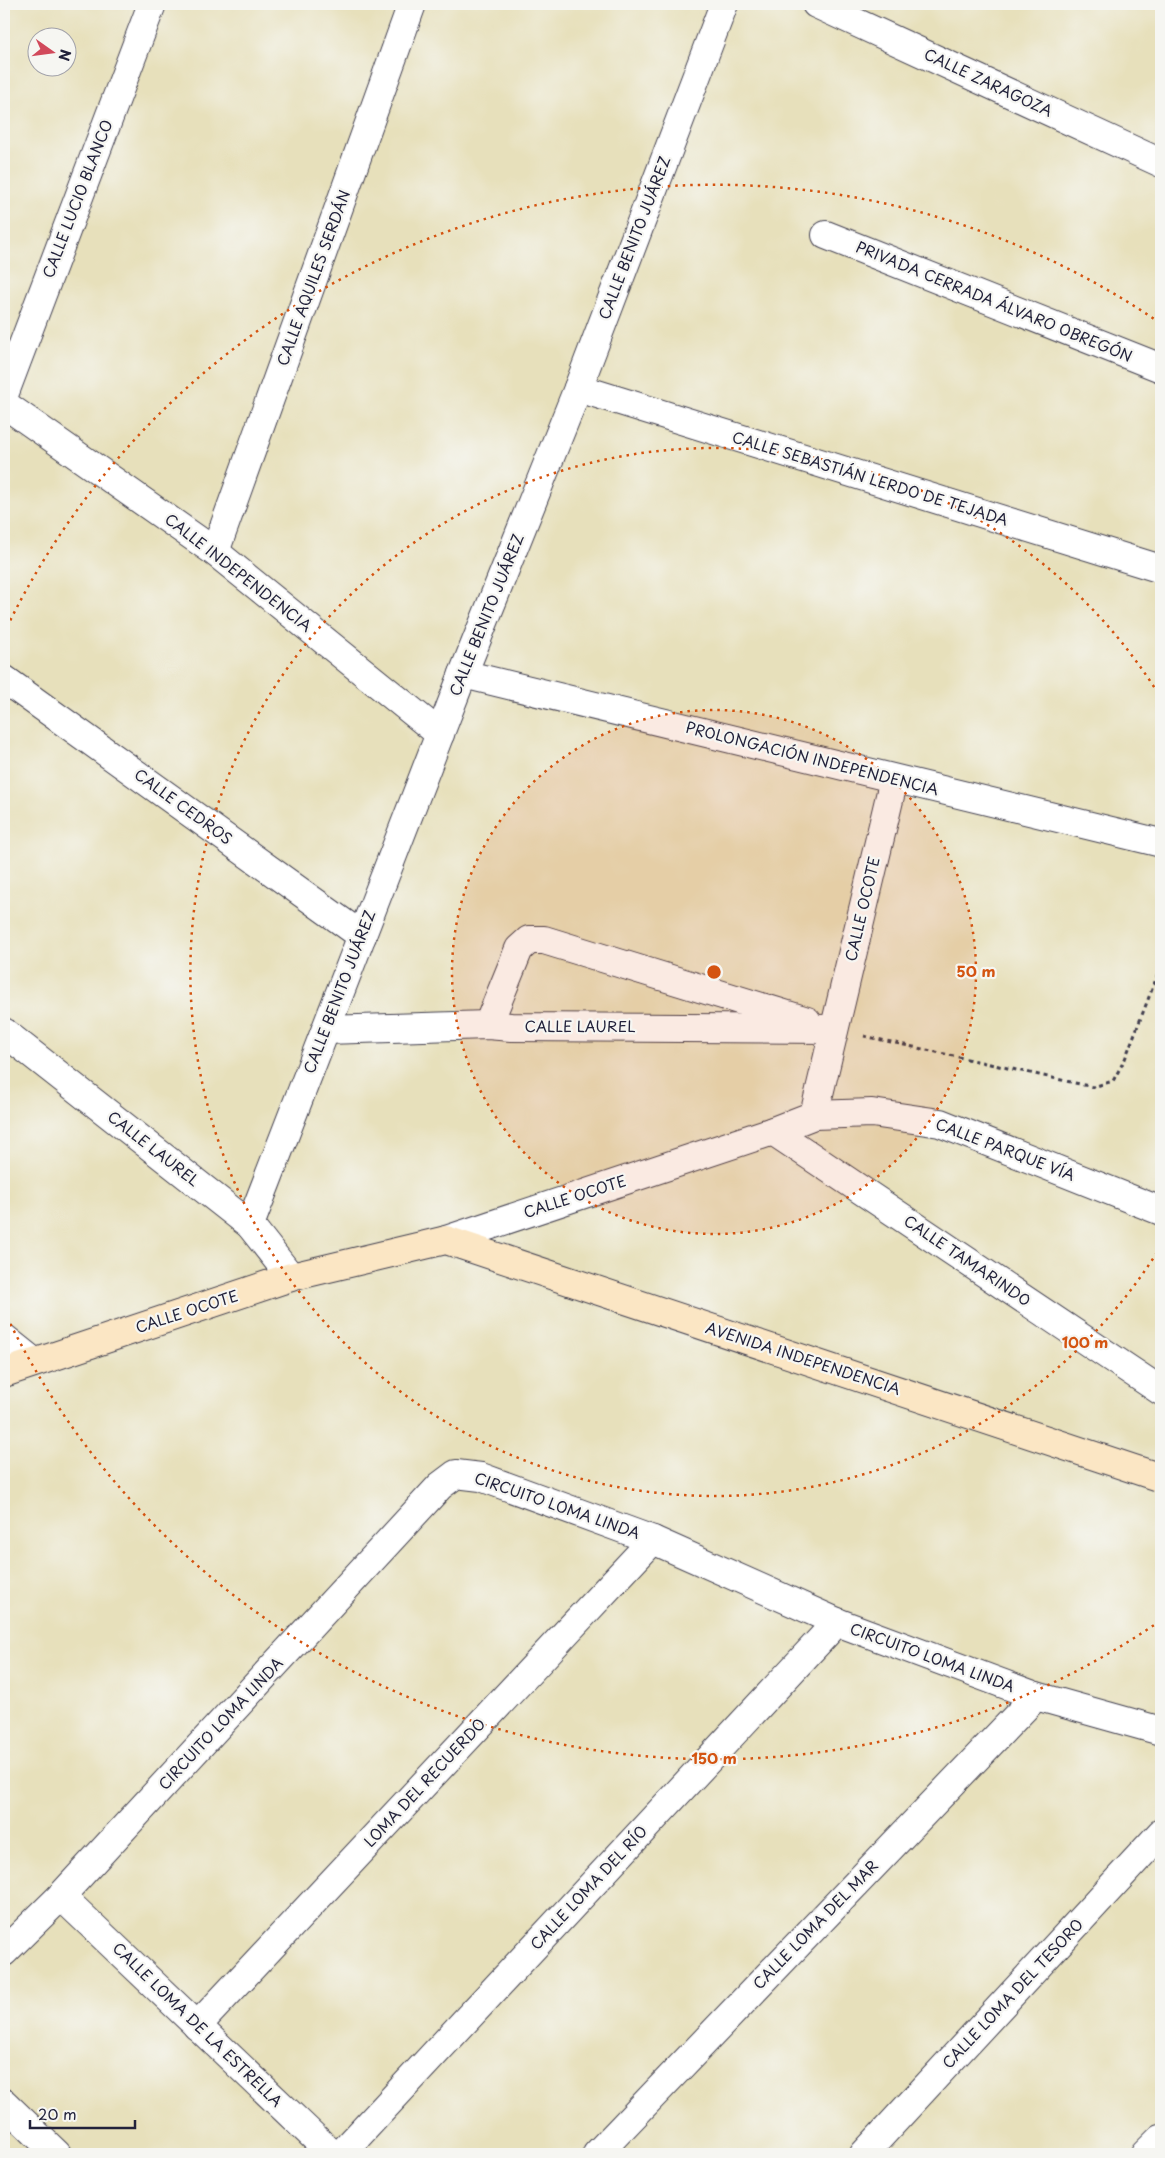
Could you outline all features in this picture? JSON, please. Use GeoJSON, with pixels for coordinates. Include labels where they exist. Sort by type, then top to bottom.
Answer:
{"type":"FeatureCollection","features":[{"type":"Feature","properties":{"kind":"street","name":"CALLE LUCIO BLANCO"},"geometry":{"type":"LineString","coordinates":[[4,395],[152,4]]}},
{"type":"Feature","properties":{"kind":"street","name":"CALLE AQUILES SERDÁN"},"geometry":{"type":"LineString","coordinates":[[215,552],[412,4]]}},
{"type":"Feature","properties":{"kind":"street","name":"CALLE BENITO JUÁREZ"},"geometry":{"type":"LineString","coordinates":[[250,1225],[440,734],[578,388],[724,4]]}},
{"type":"Feature","properties":{"kind":"street","name":"CALLE ZARAGOZA"},"geometry":{"type":"LineString","coordinates":[[816,4],[1161,162]]}},
{"type":"Feature","properties":{"kind":"street","name":"PRIVADA CERRADA ÁLVARO OBREGÓN"},"geometry":{"type":"LineString","coordinates":[[826,235],[1161,368]]}},
{"type":"Feature","properties":{"kind":"street","name":"CALLE SEBASTIÁN LERDO DE TEJADA"},"geometry":{"type":"LineString","coordinates":[[578,388],[1161,570]]}},
{"type":"Feature","properties":{"kind":"street","name":"CALLE INDEPENDENCIA"},"geometry":{"type":"LineString","coordinates":[[4,404],[215,552],[440,734]]}},
{"type":"Feature","properties":{"kind":"street","name":"PROLONGACIÓN INDEPENDENCIA"},"geometry":{"type":"LineString","coordinates":[[464,674],[1161,843]]}},
{"type":"Feature","properties":{"kind":"street","name":"CALLE CEDROS"},"geometry":{"type":"LineString","coordinates":[[4,679],[362,936]]}},
{"type":"Feature","properties":{"kind":"street","name":"CALLE OCOTE"},"geometry":{"type":"LineString","coordinates":[[4,1373],[292,1277],[446,1240],[772,1131],[814,1114],[894,779]]}},
{"type":"Feature","properties":{"kind":"street"},"geometry":{"type":"LineString","coordinates":[[488,1025],[519,950],[529,940],[544,940],[834,1029]]}},
{"type":"Feature","properties":{"kind":"street","name":"CALLE LAUREL"},"geometry":{"type":"LineString","coordinates":[[326,1030],[488,1025],[511,1027],[834,1029]]}},
{"type":"Feature","properties":{"kind":"street","name":"CALLE LAUREL"},"geometry":{"type":"LineString","coordinates":[[4,1032],[250,1225],[292,1277]]}},
{"type":"Feature","properties":{"kind":"street","name":"CALLE PARQUE VÍA"},"geometry":{"type":"LineString","coordinates":[[814,1114],[872,1113],[940,1123],[1161,1210]]}},
{"type":"Feature","properties":{"kind":"street","name":"CALLE TAMARINDO"},"geometry":{"type":"LineString","coordinates":[[772,1131],[1161,1391]]}},
{"type":"Feature","properties":{"kind":"street","name":"AVENIDA INDEPENDENCIA"},"geometry":{"type":"LineString","coordinates":[[446,1240],[1161,1478]]}},
{"type":"Feature","properties":{"kind":"street"},"geometry":{"type":"LineString","coordinates":[[4,1338],[34,1362]]}},
{"type":"Feature","properties":{"kind":"street","name":"CIRCUITO LOMA LINDA"},"geometry":{"type":"LineString","coordinates":[[4,1952],[61,1896],[434,1494],[456,1474],[481,1477],[652,1540],[837,1622],[1036,1696],[1161,1730]]}},
{"type":"Feature","properties":{"kind":"street","name":"LOMA DEL RECUERDO"},"geometry":{"type":"LineString","coordinates":[[197,2026],[652,1540]]}},
{"type":"Feature","properties":{"kind":"street","name":"CALLE LOMA DEL RÍO"},"geometry":{"type":"LineString","coordinates":[[341,2154],[837,1622]]}},
{"type":"Feature","properties":{"kind":"street","name":"CALLE LOMA DEL MAR"},"geometry":{"type":"LineString","coordinates":[[597,2154],[1036,1696]]}},
{"type":"Feature","properties":{"kind":"street","name":"CALLE LOMA DEL TESORO"},"geometry":{"type":"LineString","coordinates":[[864,2154],[1161,1833]]}},
{"type":"Feature","properties":{"kind":"street","name":"CALLE LOMA DE LA ESTRELLA"},"geometry":{"type":"LineString","coordinates":[[61,1896],[332,2154]]}},
{"type":"Feature","properties":{"kind":"street"},"geometry":{"type":"LineString","coordinates":[[4,2103],[56,2154]]}},
{"type":"Feature","properties":{"kind":"street"},"geometry":{"type":"LineString","coordinates":[[1145,2154],[1161,2138]]}},
{"type":"Feature","properties":{"kind":"path"},"geometry":{"type":"LineString","coordinates":[[834,1029],[1093,1088],[1113,1081],[1125,1059],[1161,966]]}}]}
